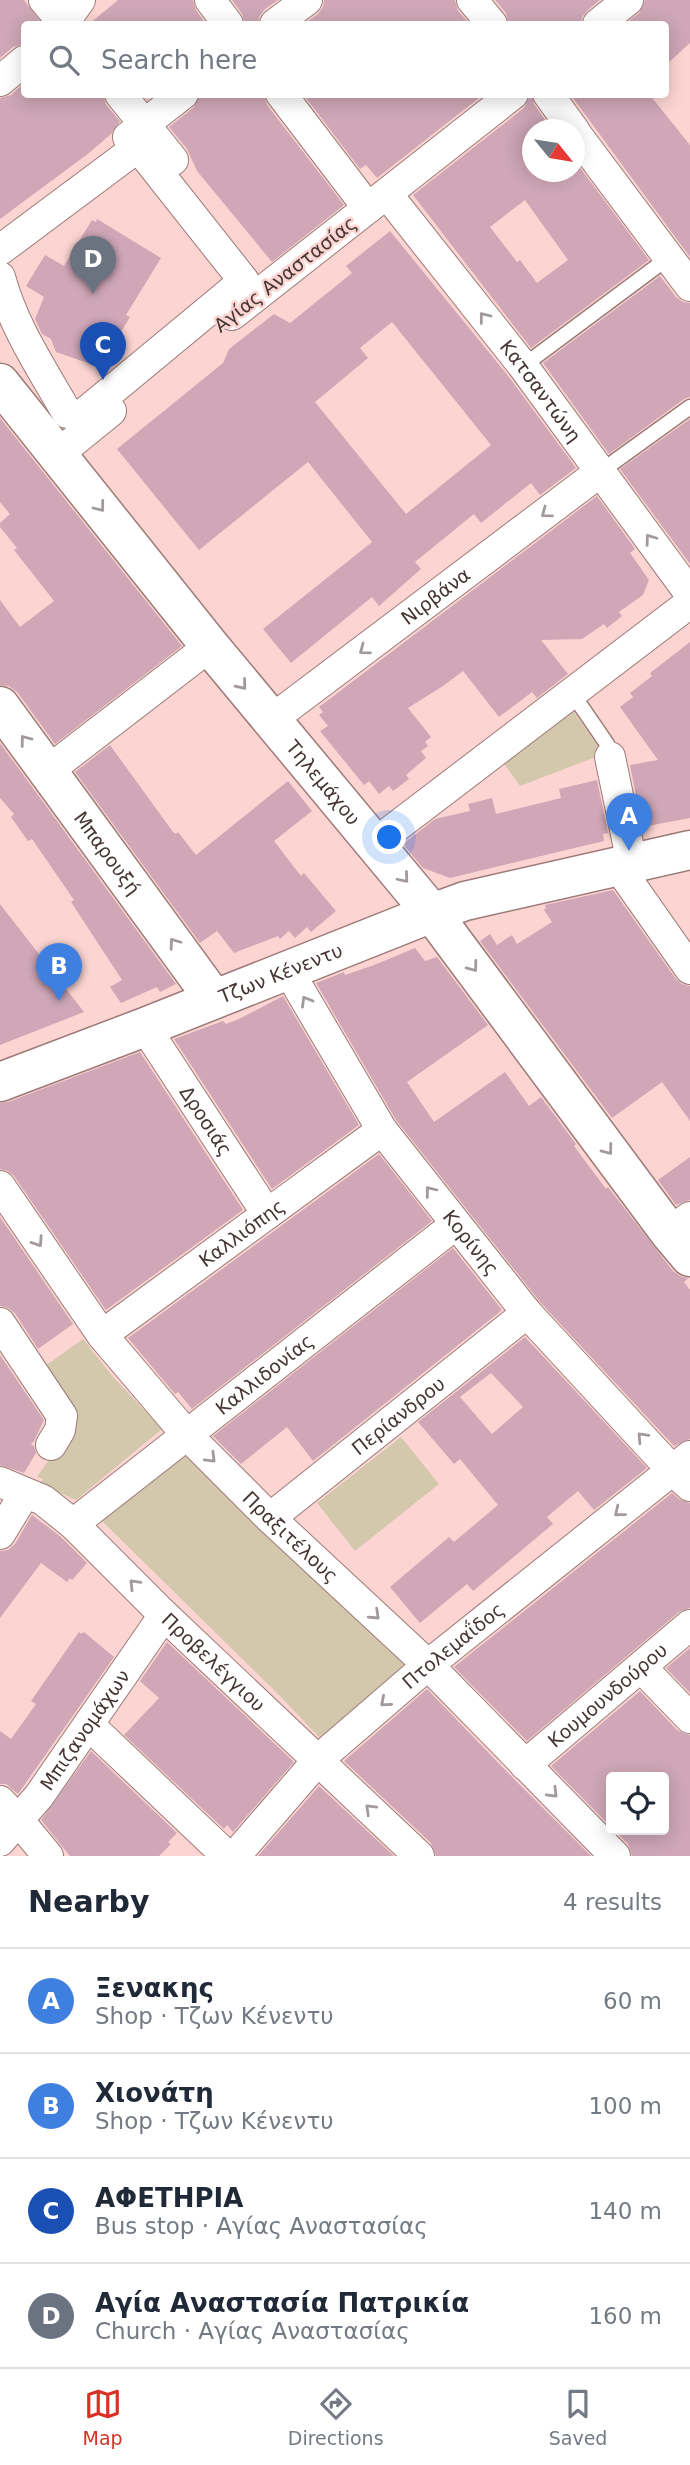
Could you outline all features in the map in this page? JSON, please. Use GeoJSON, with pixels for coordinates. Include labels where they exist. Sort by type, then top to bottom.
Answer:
{"type":"FeatureCollection","features":[{"type":"Feature","properties":{"kind":"street"},"geometry":{"type":"LineString","coordinates":[[44,0],[61,21]]}},
{"type":"Feature","properties":{"kind":"street"},"geometry":{"type":"LineString","coordinates":[[65,21],[80,0]]}},
{"type":"Feature","properties":{"kind":"street"},"geometry":{"type":"LineString","coordinates":[[210,0],[226,21]]}},
{"type":"Feature","properties":{"kind":"street"},"geometry":{"type":"LineString","coordinates":[[279,21],[307,0]]}},
{"type":"Feature","properties":{"kind":"street"},"geometry":{"type":"LineString","coordinates":[[472,0],[490,21]]}},
{"type":"Feature","properties":{"kind":"street"},"geometry":{"type":"LineString","coordinates":[[602,21],[628,0]]}},
{"type":"Feature","properties":{"kind":"street"},"geometry":{"type":"LineString","coordinates":[[0,81],[21,64]]}},
{"type":"Feature","properties":{"kind":"street"},"geometry":{"type":"LineString","coordinates":[[0,277],[25,341],[67,413],[82,415],[244,281],[145,136],[122,98]]}},
{"type":"Feature","properties":{"kind":"street"},"geometry":{"type":"LineString","coordinates":[[0,250],[145,136],[179,98]]}},
{"type":"Feature","properties":{"kind":"street","name":"Κατσαντώνη"},"geometry":{"type":"LineString","coordinates":[[285,98],[523,366],[690,594]]}},
{"type":"Feature","properties":{"kind":"street","name":"Αγίας Αναστασίας"},"geometry":{"type":"LineString","coordinates":[[58,454],[508,98]]}},
{"type":"Feature","properties":{"kind":"street"},"geometry":{"type":"LineString","coordinates":[[551,98],[566,119]]}},
{"type":"Feature","properties":{"kind":"street"},"geometry":{"type":"LineString","coordinates":[[0,231],[145,136]]}},
{"type":"Feature","properties":{"kind":"street"},"geometry":{"type":"LineString","coordinates":[[145,136],[271,283]]}},
{"type":"Feature","properties":{"kind":"street"},"geometry":{"type":"LineString","coordinates":[[585,145],[690,286]]}},
{"type":"Feature","properties":{"kind":"street","name":"Τηλεμάχου"},"geometry":{"type":"LineString","coordinates":[[0,383],[210,646],[432,912],[683,1235]]}},
{"type":"Feature","properties":{"kind":"street","name":"Νιρβάνα"},"geometry":{"type":"LineString","coordinates":[[271,720],[600,472]]}},
{"type":"Feature","properties":{"kind":"street"},"geometry":{"type":"LineString","coordinates":[[375,843],[690,603]]}},
{"type":"Feature","properties":{"kind":"street"},"geometry":{"type":"LineString","coordinates":[[49,770],[210,646]]}},
{"type":"Feature","properties":{"kind":"street","name":"Μπαρουξή"},"geometry":{"type":"LineString","coordinates":[[0,706],[214,999]]}},
{"type":"Feature","properties":{"kind":"street"},"geometry":{"type":"LineString","coordinates":[[610,757],[625,864],[690,969]]}},
{"type":"Feature","properties":{"kind":"street","name":"Τζων Κένεντυ"},"geometry":{"type":"LineString","coordinates":[[2,1078],[145,1027],[465,901],[690,850]]}},
{"type":"Feature","properties":{"kind":"street","name":"Κορίνης"},"geometry":{"type":"LineString","coordinates":[[289,970],[382,1130],[456,1224],[527,1313],[684,1470]]}},
{"type":"Feature","properties":{"kind":"street","name":"Δροσιάς"},"geometry":{"type":"LineString","coordinates":[[145,1027],[267,1214]]}},
{"type":"Feature","properties":{"kind":"street","name":"Καλλιόπης"},"geometry":{"type":"LineString","coordinates":[[102,1335],[382,1130]]}},
{"type":"Feature","properties":{"kind":"street","name":"Πραξιτέλους"},"geometry":{"type":"LineString","coordinates":[[0,1186],[102,1335],[187,1435],[270,1518],[428,1665],[615,1856]]}},
{"type":"Feature","properties":{"kind":"street","name":"Καλλιδονίας"},"geometry":{"type":"LineString","coordinates":[[74,1524],[456,1224]]}},
{"type":"Feature","properties":{"kind":"street","name":"Περίανδρου"},"geometry":{"type":"LineString","coordinates":[[270,1518],[527,1313]]}},
{"type":"Feature","properties":{"kind":"street"},"geometry":{"type":"LineString","coordinates":[[0,1324],[62,1416],[60,1430],[51,1445]]}},
{"type":"Feature","properties":{"kind":"street","name":"Πτολεμαΐδος"},"geometry":{"type":"LineString","coordinates":[[235,1856],[319,1759],[428,1665],[684,1470]]}},
{"type":"Feature","properties":{"kind":"street"},"geometry":{"type":"LineString","coordinates":[[0,1534],[12,1487]]}},
{"type":"Feature","properties":{"kind":"street","name":"Προβελέγγιου"},"geometry":{"type":"LineString","coordinates":[[12,1487],[43,1500],[74,1524],[164,1615],[419,1856]]}},
{"type":"Feature","properties":{"kind":"street","name":"Μπιζανομάχων"},"geometry":{"type":"LineString","coordinates":[[6,1821],[39,1796],[164,1615]]}},
{"type":"Feature","properties":{"kind":"street","name":"Κουμουνδούρου"},"geometry":{"type":"LineString","coordinates":[[524,1765],[690,1625]]}},
{"type":"Feature","properties":{"kind":"street"},"geometry":{"type":"LineString","coordinates":[[642,1668],[690,1718]]}},
{"type":"Feature","properties":{"kind":"street"},"geometry":{"type":"LineString","coordinates":[[89,1725],[227,1856]]}},
{"type":"Feature","properties":{"kind":"street"},"geometry":{"type":"LineString","coordinates":[[6,1821],[48,1856]]}},
{"type":"Feature","properties":{"kind":"lane"},"geometry":{"type":"LineString","coordinates":[[523,366],[668,258]]}},
{"type":"Feature","properties":{"kind":"lane"},"geometry":{"type":"LineString","coordinates":[[600,472],[690,407]]}},
{"type":"Feature","properties":{"kind":"lane"},"geometry":{"type":"LineString","coordinates":[[572,693],[607,744],[610,757]]}},
{"type":"Feature","properties":{"kind":"shaded area"},"geometry":{"type":"Polygon","coordinates":[[[571,708],[600,749],[601,755],[520,786],[502,761],[571,708]]]}},
{"type":"Feature","properties":{"kind":"shaded area"},"geometry":{"type":"Polygon","coordinates":[[[83,1339],[113,1377],[162,1429],[76,1500],[40,1484],[43,1479],[37,1477],[67,1434],[44,1367],[83,1339]]]}},
{"type":"Feature","properties":{"kind":"shaded area"},"geometry":{"type":"Polygon","coordinates":[[[401,1437],[439,1484],[355,1551],[317,1503],[401,1437]]]}},
{"type":"Feature","properties":{"kind":"shaded area"},"geometry":{"type":"Polygon","coordinates":[[[183,1454],[355,1609],[408,1662],[320,1738],[102,1521],[183,1454]]]}},
{"type":"Feature","properties":{"kind":"building"},"geometry":{"type":"Polygon","coordinates":[[[0,0],[24,0],[40,21],[21,21],[21,45],[13,47],[0,58],[0,0]]]}},
{"type":"Feature","properties":{"kind":"building"},"geometry":{"type":"Polygon","coordinates":[[[118,0],[193,0],[204,21],[93,21],[118,0]]]}},
{"type":"Feature","properties":{"kind":"building"},"geometry":{"type":"Polygon","coordinates":[[[232,0],[278,0],[264,10],[258,21],[244,21],[232,0]]]}},
{"type":"Feature","properties":{"kind":"building"},"geometry":{"type":"Polygon","coordinates":[[[324,0],[455,0],[458,11],[467,21],[308,21],[323,7],[324,0]]]}},
{"type":"Feature","properties":{"kind":"building"},"geometry":{"type":"Polygon","coordinates":[[[495,0],[600,0],[587,11],[581,21],[508,21],[506,13],[495,0]]]}},
{"type":"Feature","properties":{"kind":"building"},"geometry":{"type":"Polygon","coordinates":[[[645,0],[690,0],[690,43],[669,62],[669,21],[629,21],[639,13],[645,0]]]}},
{"type":"Feature","properties":{"kind":"building"},"geometry":{"type":"Polygon","coordinates":[[[21,86],[21,98],[104,98],[106,105],[120,121],[111,134],[89,153],[0,219],[0,98],[11,95],[21,86]]]}},
{"type":"Feature","properties":{"kind":"building"},"geometry":{"type":"Polygon","coordinates":[[[198,98],[265,98],[267,105],[344,205],[272,262],[197,171],[187,149],[169,127],[194,107],[198,98]]]}},
{"type":"Feature","properties":{"kind":"building"},"geometry":{"type":"Polygon","coordinates":[[[306,98],[479,98],[377,178],[366,165],[360,169],[306,98]]]}},
{"type":"Feature","properties":{"kind":"building"},"geometry":{"type":"Polygon","coordinates":[[[529,98],[532,98],[544,119],[522,119],[522,182],[585,182],[585,174],[649,260],[531,348],[413,195],[524,108],[529,98]],[[525,200],[490,227],[517,262],[520,260],[537,283],[568,260],[525,200]]]}},
{"type":"Feature","properties":{"kind":"building"},"geometry":{"type":"Polygon","coordinates":[[[573,98],[652,98],[690,145],[690,257],[573,98]]]}},
{"type":"Feature","properties":{"kind":"building"},"geometry":{"type":"Polygon","coordinates":[[[97,219],[161,258],[126,315],[130,317],[96,366],[56,352],[51,339],[42,334],[35,319],[44,297],[26,286],[45,255],[64,266],[92,220],[96,222],[97,219]]]}},
{"type":"Feature","properties":{"kind":"building"},"geometry":{"type":"Polygon","coordinates":[[[390,231],[509,377],[576,468],[540,495],[531,483],[481,523],[474,514],[415,562],[421,569],[379,606],[372,597],[291,663],[263,629],[372,542],[308,462],[199,550],[117,449],[223,363],[229,349],[274,314],[290,323],[352,273],[346,266],[390,231]],[[392,322],[360,348],[368,358],[315,402],[406,514],[491,445],[392,322]]]}},
{"type":"Feature","properties":{"kind":"building"},"geometry":{"type":"Polygon","coordinates":[[[660,276],[676,297],[690,303],[690,397],[609,454],[543,363],[660,276]]]}},
{"type":"Feature","properties":{"kind":"building"},"geometry":{"type":"Polygon","coordinates":[[[0,418],[182,646],[55,744],[18,693],[9,686],[0,685],[0,600],[20,627],[54,601],[14,550],[17,548],[0,527],[0,523],[10,514],[0,502],[0,418]]]}},
{"type":"Feature","properties":{"kind":"building"},"geometry":{"type":"Polygon","coordinates":[[[690,419],[690,564],[620,469],[690,419]]]}},
{"type":"Feature","properties":{"kind":"building"},"geometry":{"type":"Polygon","coordinates":[[[597,496],[635,549],[630,553],[649,580],[643,595],[619,612],[622,616],[607,628],[604,624],[582,639],[541,640],[568,674],[537,698],[532,692],[499,717],[463,671],[408,708],[431,737],[425,742],[428,746],[421,751],[426,758],[406,775],[409,779],[393,791],[389,786],[379,794],[369,781],[364,785],[320,731],[328,726],[319,715],[323,712],[319,707],[597,496]]]}},
{"type":"Feature","properties":{"kind":"building"},"geometry":{"type":"Polygon","coordinates":[[[690,642],[690,818],[642,827],[630,765],[658,760],[620,707],[633,697],[630,693],[652,676],[650,673],[690,642]]]}},
{"type":"Feature","properties":{"kind":"building"},"geometry":{"type":"Polygon","coordinates":[[[0,743],[176,984],[160,992],[157,987],[121,1003],[110,987],[122,980],[71,902],[74,900],[32,839],[28,841],[11,817],[14,814],[0,798],[0,743]]]}},
{"type":"Feature","properties":{"kind":"building"},"geometry":{"type":"Polygon","coordinates":[[[110,745],[173,832],[178,832],[196,855],[288,781],[312,811],[274,841],[301,876],[304,873],[336,911],[311,932],[307,927],[295,938],[289,931],[280,939],[278,936],[234,953],[217,931],[200,943],[75,772],[110,745]]]}},
{"type":"Feature","properties":{"kind":"building"},"geometry":{"type":"Polygon","coordinates":[[[597,780],[608,833],[603,834],[604,841],[450,878],[423,868],[403,844],[435,819],[470,811],[468,804],[492,798],[496,814],[561,798],[559,789],[597,780]]]}},
{"type":"Feature","properties":{"kind":"building"},"geometry":{"type":"Polygon","coordinates":[[[613,890],[676,979],[690,986],[690,1121],[662,1082],[612,1118],[480,941],[490,934],[497,945],[512,935],[517,944],[552,922],[544,910],[545,905],[613,890]]]}},
{"type":"Feature","properties":{"kind":"building"},"geometry":{"type":"Polygon","coordinates":[[[0,904],[84,1012],[0,1045],[0,904]]]}},
{"type":"Feature","properties":{"kind":"building"},"geometry":{"type":"Polygon","coordinates":[[[415,948],[425,961],[437,957],[488,1025],[407,1082],[434,1122],[505,1072],[529,1106],[541,1097],[606,1189],[608,1187],[673,1271],[688,1278],[684,1282],[690,1290],[690,1439],[674,1446],[540,1302],[396,1120],[316,983],[344,972],[345,975],[374,965],[415,948]]]}},
{"type":"Feature","properties":{"kind":"building"},"geometry":{"type":"Polygon","coordinates":[[[283,996],[359,1125],[272,1189],[174,1039],[223,1021],[226,1024],[239,1019],[283,996]]]}},
{"type":"Feature","properties":{"kind":"building"},"geometry":{"type":"Polygon","coordinates":[[[140,1052],[243,1210],[106,1310],[14,1176],[0,1169],[0,1103],[140,1052]]]}},
{"type":"Feature","properties":{"kind":"building"},"geometry":{"type":"Polygon","coordinates":[[[379,1154],[432,1221],[192,1409],[178,1392],[175,1394],[128,1338],[379,1154]]]}},
{"type":"Feature","properties":{"kind":"building"},"geometry":{"type":"Polygon","coordinates":[[[690,1157],[690,1200],[676,1205],[658,1180],[690,1157]]]}},
{"type":"Feature","properties":{"kind":"building"},"geometry":{"type":"Polygon","coordinates":[[[0,1217],[73,1324],[38,1349],[15,1313],[0,1306],[0,1217]]]}},
{"type":"Feature","properties":{"kind":"building"},"geometry":{"type":"Polygon","coordinates":[[[453,1248],[502,1310],[313,1461],[287,1427],[241,1464],[213,1436],[453,1248]]]}},
{"type":"Feature","properties":{"kind":"building"},"geometry":{"type":"Polygon","coordinates":[[[525,1337],[647,1468],[594,1510],[578,1491],[547,1517],[553,1524],[473,1591],[467,1584],[420,1623],[390,1587],[449,1537],[454,1542],[498,1505],[460,1459],[454,1464],[418,1422],[525,1337]],[[491,1373],[460,1397],[492,1434],[523,1407],[491,1373]]]}},
{"type":"Feature","properties":{"kind":"building"},"geometry":{"type":"Polygon","coordinates":[[[0,1355],[44,1420],[31,1444],[36,1453],[24,1473],[0,1465],[0,1355]]]}},
{"type":"Feature","properties":{"kind":"building"},"geometry":{"type":"Polygon","coordinates":[[[672,1493],[690,1503],[690,1608],[679,1612],[527,1741],[454,1667],[672,1493]]]}},
{"type":"Feature","properties":{"kind":"building"},"geometry":{"type":"Polygon","coordinates":[[[32,1515],[61,1537],[87,1563],[67,1582],[41,1563],[0,1618],[0,1551],[8,1550],[15,1544],[32,1515]]]}},
{"type":"Feature","properties":{"kind":"building"},"geometry":{"type":"Polygon","coordinates":[[[79,1632],[84,1632],[114,1657],[18,1794],[6,1784],[0,1784],[0,1731],[11,1739],[36,1704],[31,1701],[79,1632]]]}},
{"type":"Feature","properties":{"kind":"building"},"geometry":{"type":"Polygon","coordinates":[[[167,1642],[294,1762],[233,1832],[227,1825],[224,1829],[124,1735],[159,1698],[140,1681],[167,1642]]]}},
{"type":"Feature","properties":{"kind":"building"},"geometry":{"type":"Polygon","coordinates":[[[690,1648],[690,1693],[666,1668],[690,1648]]]}},
{"type":"Feature","properties":{"kind":"building"},"geometry":{"type":"Polygon","coordinates":[[[427,1689],[591,1856],[436,1856],[431,1843],[344,1761],[427,1689]]]}},
{"type":"Feature","properties":{"kind":"building"},"geometry":{"type":"Polygon","coordinates":[[[640,1691],[677,1730],[690,1735],[690,1856],[632,1856],[628,1844],[619,1835],[669,1835],[669,1772],[606,1772],[606,1822],[551,1766],[640,1691]]]}},
{"type":"Feature","properties":{"kind":"building"},"geometry":{"type":"Polygon","coordinates":[[[91,1751],[177,1833],[159,1856],[70,1856],[41,1820],[91,1751]]]}},
{"type":"Feature","properties":{"kind":"building"},"geometry":{"type":"Polygon","coordinates":[[[319,1786],[394,1856],[258,1856],[319,1786]]]}},
{"type":"Feature","properties":{"kind":"place","name":"Αγία Αναστασία Πατρικία"},"geometry":{"type":"Point","coordinates":[93,294]}},
{"type":"Feature","properties":{"kind":"place","name":"ΑΦΕΤΗΡΙΑ"},"geometry":{"type":"Point","coordinates":[103,380]}},
{"type":"Feature","properties":{"kind":"place","name":"Ξενακης"},"geometry":{"type":"Point","coordinates":[629,851]}},
{"type":"Feature","properties":{"kind":"place","name":"Χιονάτη"},"geometry":{"type":"Point","coordinates":[59,1001]}}]}
